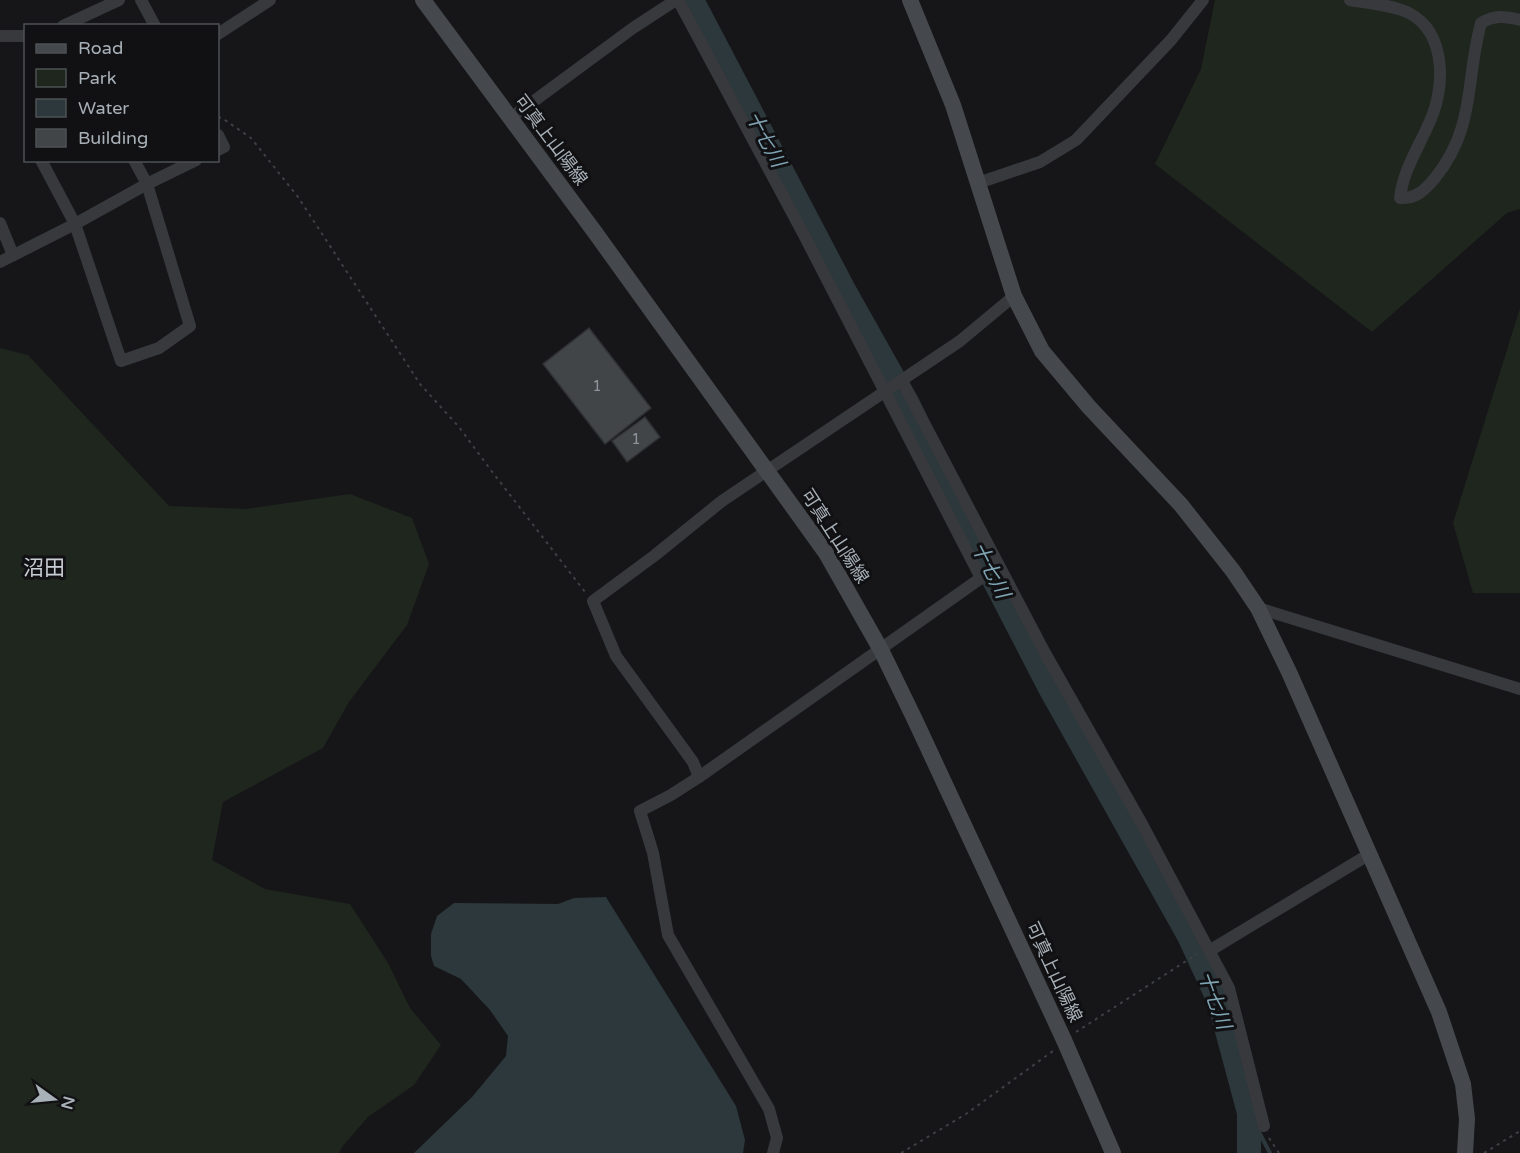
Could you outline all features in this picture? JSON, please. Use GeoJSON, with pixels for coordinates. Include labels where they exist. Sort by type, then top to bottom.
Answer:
{"type":"FeatureCollection","features":[{"type":"Feature","properties":{"kind":"main road","name":"可真上山陽線"},"geometry":{"type":"LineString","coordinates":[[423,0],[826,553],[882,650],[1064,1040],[1113,1153]]}},
{"type":"Feature","properties":{"kind":"main road"},"geometry":{"type":"LineString","coordinates":[[910,0],[953,105],[1014,297],[1041,351],[1089,407],[1181,505],[1233,571],[1258,608],[1351,809],[1368,855],[1439,1012],[1463,1084],[1467,1119],[1465,1153]]}},
{"type":"Feature","properties":{"kind":"street"},"geometry":{"type":"LineString","coordinates":[[67,24],[120,0]]}},
{"type":"Feature","properties":{"kind":"street"},"geometry":{"type":"LineString","coordinates":[[141,0],[155,24]]}},
{"type":"Feature","properties":{"kind":"street"},"geometry":{"type":"LineString","coordinates":[[219,33],[270,0]]}},
{"type":"Feature","properties":{"kind":"street"},"geometry":{"type":"LineString","coordinates":[[511,118],[633,28],[677,0],[804,235],[981,578],[699,777],[640,811],[653,853],[668,935],[769,1109],[777,1138],[773,1153]]}},
{"type":"Feature","properties":{"kind":"street"},"geometry":{"type":"LineString","coordinates":[[978,183],[1040,162],[1076,140],[1171,40],[1203,0]]}},
{"type":"Feature","properties":{"kind":"street"},"geometry":{"type":"LineString","coordinates":[[1350,0],[1409,14],[1428,30],[1438,53],[1442,72],[1439,95],[1429,123],[1406,172],[1400,198],[1408,199],[1426,189],[1443,167],[1458,140],[1468,103],[1473,51],[1481,23],[1491,17],[1507,16],[1520,20]]}},
{"type":"Feature","properties":{"kind":"street"},"geometry":{"type":"LineString","coordinates":[[0,36],[24,36]]}},
{"type":"Feature","properties":{"kind":"street"},"geometry":{"type":"LineString","coordinates":[[219,137],[224,147],[219,150]]}},
{"type":"Feature","properties":{"kind":"street"},"geometry":{"type":"LineString","coordinates":[[42,162],[75,224],[121,361],[159,348],[190,326],[147,184],[135,162]]}},
{"type":"Feature","properties":{"kind":"street"},"geometry":{"type":"LineString","coordinates":[[0,262],[192,162]]}},
{"type":"Feature","properties":{"kind":"street"},"geometry":{"type":"LineString","coordinates":[[0,223],[13,255]]}},
{"type":"Feature","properties":{"kind":"street"},"geometry":{"type":"LineString","coordinates":[[699,777],[693,762],[616,656],[593,601],[654,556],[722,501],[960,341],[1014,297]]}},
{"type":"Feature","properties":{"kind":"street"},"geometry":{"type":"LineString","coordinates":[[902,381],[1044,653],[1142,824],[1229,988],[1264,1126]]}},
{"type":"Feature","properties":{"kind":"street"},"geometry":{"type":"LineString","coordinates":[[1258,608],[1520,689]]}},
{"type":"Feature","properties":{"kind":"street"},"geometry":{"type":"LineString","coordinates":[[1209,951],[1368,855]]}},
{"type":"Feature","properties":{"kind":"path"},"geometry":{"type":"LineString","coordinates":[[219,117],[250,138],[298,196],[420,384],[459,427],[593,601]]}},
{"type":"Feature","properties":{"kind":"path"},"geometry":{"type":"LineString","coordinates":[[902,1153],[992,1096],[1049,1055],[1064,1040],[1194,956]]}},
{"type":"Feature","properties":{"kind":"path"},"geometry":{"type":"LineString","coordinates":[[1264,1126],[1279,1153]]}},
{"type":"Feature","properties":{"kind":"path"},"geometry":{"type":"LineString","coordinates":[[1484,1153],[1520,1131]]}},
{"type":"Feature","properties":{"kind":"green space"},"geometry":{"type":"Polygon","coordinates":[[[1215,0],[1520,0],[1520,209],[1507,213],[1372,332],[1155,164],[1201,69],[1215,0]]]}},
{"type":"Feature","properties":{"kind":"green space"},"geometry":{"type":"Polygon","coordinates":[[[1520,308],[1520,593],[1473,593],[1453,523],[1520,308]]]}},
{"type":"Feature","properties":{"kind":"green space"},"geometry":{"type":"Polygon","coordinates":[[[0,348],[28,355],[169,506],[246,509],[350,494],[412,518],[429,564],[407,625],[349,702],[323,748],[223,802],[212,860],[265,889],[350,904],[388,963],[410,1008],[441,1045],[414,1085],[368,1117],[339,1153],[0,1153],[0,348]]]}},
{"type":"Feature","properties":{"kind":"water"},"geometry":{"type":"Polygon","coordinates":[[[606,897],[736,1106],[745,1140],[743,1153],[414,1153],[472,1097],[506,1056],[508,1036],[490,1010],[461,979],[434,966],[431,956],[431,934],[437,916],[454,903],[558,904],[574,898],[606,897]]]}},
{"type":"Feature","properties":{"kind":"building"},"geometry":{"type":"Polygon","coordinates":[[[589,328],[651,408],[605,444],[543,364],[589,328]]]}},
{"type":"Feature","properties":{"kind":"building"},"geometry":{"type":"Polygon","coordinates":[[[645,417],[660,437],[627,462],[612,441],[645,417]]]}},
{"type":"Feature","properties":{"kind":"waterway","name":"十七川"},"geometry":{"type":"LineString","coordinates":[[692,0],[843,288],[907,402],[962,518],[1051,690],[1189,936],[1219,1001],[1249,1113],[1249,1153]]}},
{"type":"Feature","properties":{"kind":"waterway"},"geometry":{"type":"LineString","coordinates":[[1249,1113],[1270,1153]]}},
{"type":"Feature","properties":{"kind":"district","name":"沼田"},"geometry":{"type":"Point","coordinates":[44,568]}}]}
